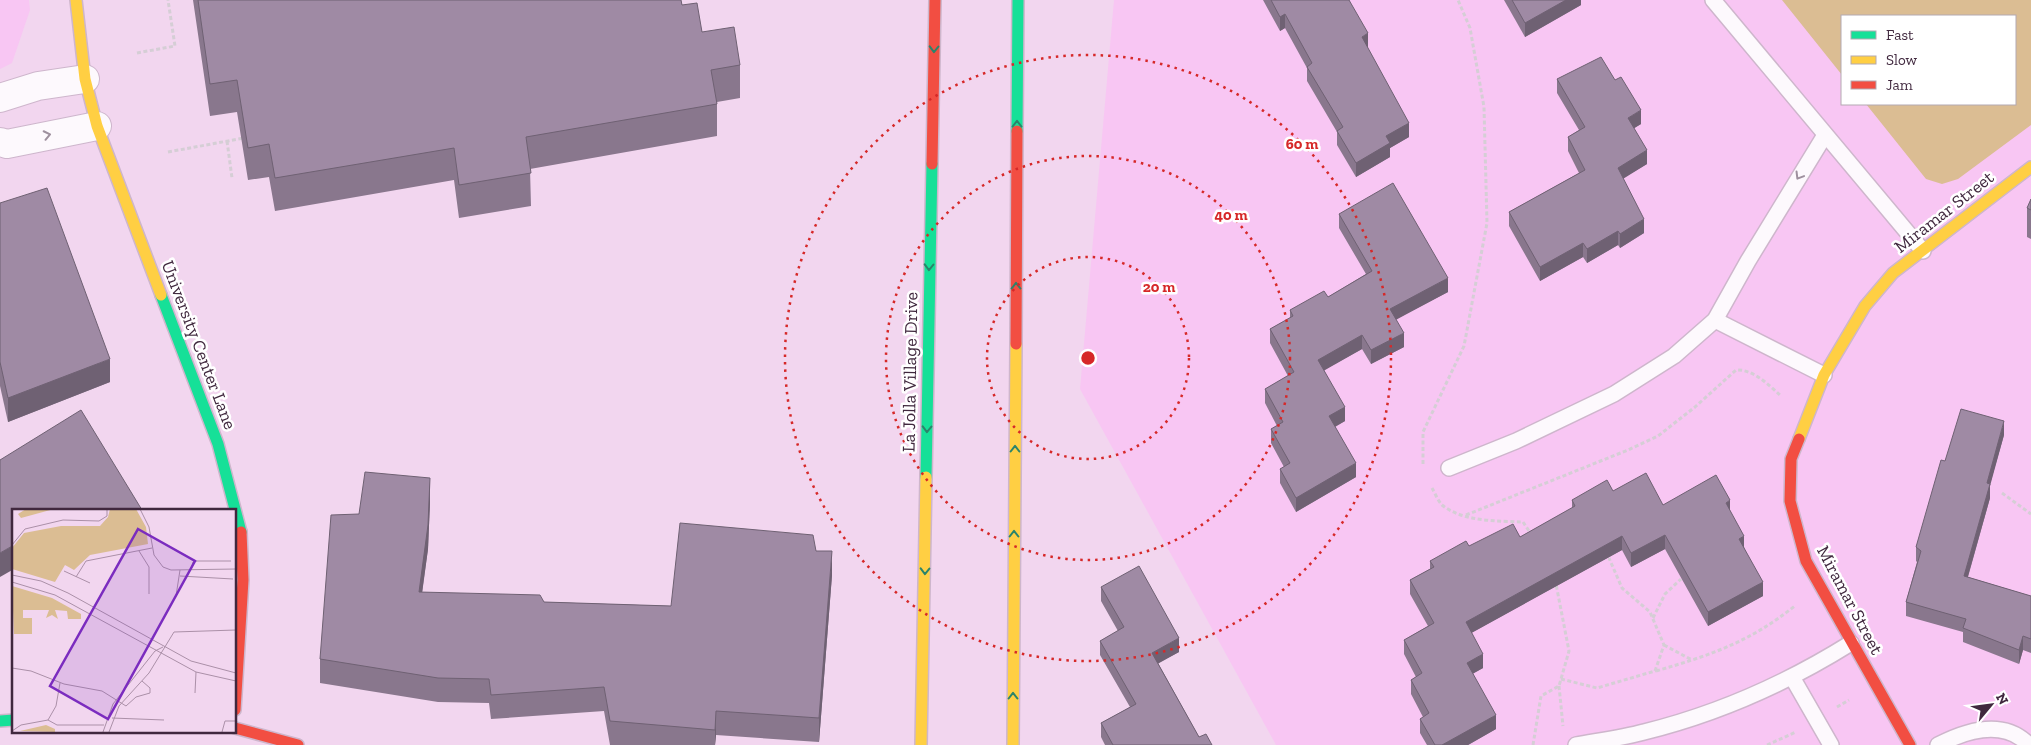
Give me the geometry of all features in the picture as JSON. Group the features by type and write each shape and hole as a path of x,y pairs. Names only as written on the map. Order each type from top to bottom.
{"street":[{"name":"University Center Lane","path":"76,0 85,79 97,126 218,444 235,509"},
{"name":"La Jolla Village Drive","path":"921,745 935,0"},
{"path":"1013,745 1018,0"},
{"path":"0,98 38,86 85,79"},
{"path":"0,142 7,144 97,126"},
{"name":"Miramar Street","path":"1910,745 1806,561 1790,501 1790,458 1824,375 1865,306 1893,274 2031,167"},
{"name":"University Center Lane","path":"236,513 242,536 242,589 236,693"},
{"path":"233,733 298,745"}],"lane":[{"path":"1713,0 1923,251"},
{"path":"1449,468 1533,433 1614,394 1674,356 1715,320 1825,135"},
{"path":"1715,320 1824,375"},
{"path":"1570,740 1643,732 1720,709 1792,677 1851,642"},
{"path":"1792,677 1831,745"},
{"path":"1938,745 1952,738 1976,731 2002,729 2022,738 2029,745"}],"path":[{"path":"137,53 175,46 168,0"},
{"path":"1422,473 1423,432 1464,346 1487,223 1484,107 1470,28 1458,0"},
{"path":"168,152 246,138"},
{"path":"227,141 232,178"},
{"path":"1465,515 1628,450 1658,436 1695,407 1736,370 1743,370 1764,380 1788,402"},
{"path":"1427,481 1442,504 1476,520 1523,522 1533,536"},
{"path":"2002,492 2031,514"},
{"path":"1609,558 1622,588 1650,612 1664,645 1692,660"},
{"path":"1554,574 1569,651 1559,686 1570,740"},
{"path":"1653,618 1665,594 1681,579"},
{"path":"1561,679 1597,688 1692,660 1737,644 1774,622 1800,602"},
{"path":"1655,671 1664,645"},
{"path":"1533,745 1541,696 1559,686"}],"shaded area":[{"path":"0,0 29,0 30,10 12,63 0,69"},
{"path":"1114,0 2031,0 2031,745 1276,745 1080,389"},
{"path":"1782,0 2031,0 2031,125 1958,179 1942,184 1926,179 1867,105 2016,105 2016,15 1841,15 1841,74"}],"building":[{"path":"198,0 681,0 682,5 697,3 702,32 734,27 740,65 711,70 717,104 526,137 531,173 459,185 454,148 275,178 269,144 248,148 237,80 210,84"},
{"path":"1271,0 1349,0 1368,33 1362,37 1409,123 1386,136 1390,143 1356,163 1337,131 1343,127 1307,67 1312,63 1285,14 1280,17"},
{"path":"1512,0 1566,0 1525,23"},
{"path":"1601,57 1615,80 1621,77 1641,110 1628,118 1647,150 1618,168 1644,219 1620,234 1618,231 1587,249 1583,243 1540,267 1509,212 1585,170 1568,137 1585,127 1557,79"},
{"path":"1393,183 1448,278 1390,309 1404,333 1371,350 1362,335 1318,360 1345,407 1329,416 1356,463 1296,498 1280,469 1290,463 1271,429 1283,422 1265,389 1294,372 1270,329 1293,316 1290,310 1324,291 1328,297 1372,271 1339,214"},
{"path":"47,188 110,359 8,398 0,362 0,203"},
{"path":"2031,199 2031,210 2027,208"},
{"path":"1961,409 2004,421 1987,483 1990,484 1964,576 2031,596 2031,639 2023,636 2019,650 1963,628 1966,619 1906,602 1921,551 1916,547 1941,460 1945,461"},
{"path":"81,410 141,509 12,509 12,546 0,553 0,460"},
{"path":"365,472 430,478 428,525 419,592 540,595 544,602 671,606 680,523 813,535 816,551 832,551 819,718 716,711 715,730 610,721 604,687 491,695 489,679 438,678 320,659 331,515 359,514"},
{"path":"1646,473 1663,505 1716,475 1730,500 1726,503 1744,536 1739,539 1763,582 1708,612 1665,535 1631,553 1622,536 1466,622 1483,654 1467,663 1496,715 1442,745 1435,745 1420,719 1429,713 1411,680 1422,673 1404,640 1434,623 1410,580 1434,567 1430,561 1466,541 1469,546 1513,524 1520,537 1575,506 1572,500 1607,480 1613,491"},
{"path":"1139,566 1179,638 1152,653 1199,737 1206,734 1212,745 1113,745 1101,723 1136,704 1100,641 1124,627 1101,587"}],"traffic: fast":[{"path":"1017,131 1018,0"},
{"path":"926,477 932,164"},
{"path":"161,295 218,444 235,509"},
{"path":"236,513 241,532"},
{"path":"0,721 12,720"}],"traffic: slow":[{"path":"76,0 85,79 97,126 161,295"},
{"path":"1799,439 1824,375 1865,306 1893,273 2031,167"},
{"path":"1013,745 1016,344"},
{"path":"921,745 926,477"}],"traffic: jam":[{"path":"932,164 935,0"},
{"path":"1016,344 1017,131"},
{"path":"1799,439 1791,459 1790,501 1806,561 1910,745"},
{"path":"236,694 243,580 241,532"},
{"path":"236,728 298,745"}]}
